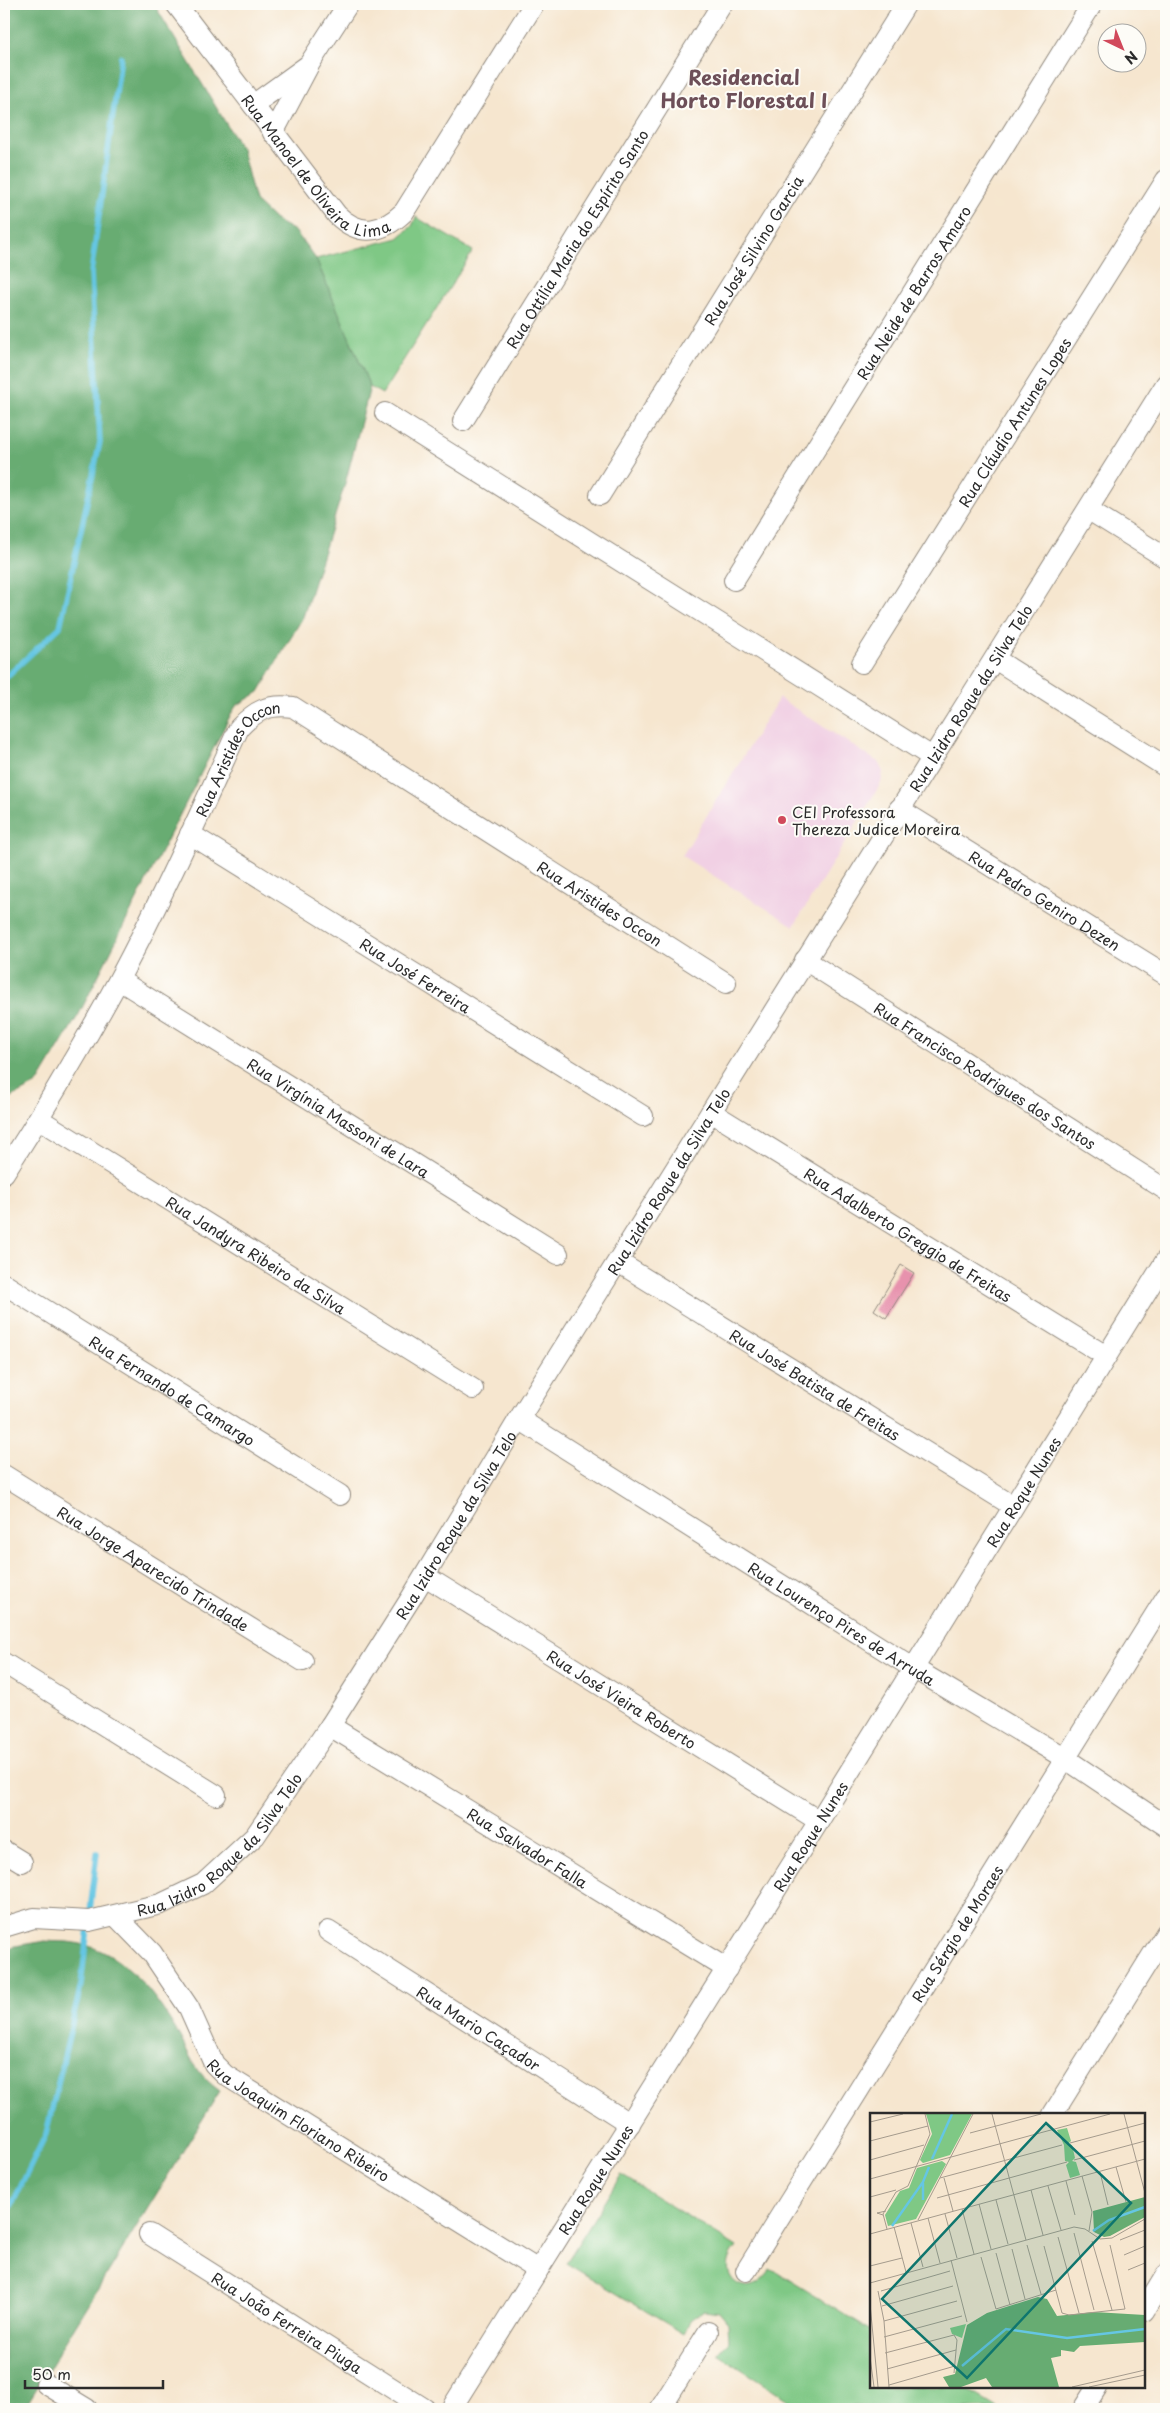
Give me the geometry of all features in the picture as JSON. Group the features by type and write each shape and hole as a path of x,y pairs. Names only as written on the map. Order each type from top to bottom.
{"street":[{"name":"Rua Manoel de Oliveira Lima","path":"176,4 337,215 347,225 364,230 378,229 393,223 404,212 534,4"},
{"path":"273,133 310,63 348,4"},
{"name":"Rua Ottília Maria do Espírito Santo","path":"463,421 722,4"},
{"name":"Rua José Silvino Garcia","path":"600,496 906,4"},
{"name":"Rua Neide de Barros Amaro","path":"734,580 1092,4"},
{"path":"253,105 310,63"},
{"name":"Rua Cláudio Antunes Lopes","path":"862,664 1166,180"},
{"name":"Rua Izidro Roque da Silva Telo","path":"4,1928 34,1918 89,1921 161,1904 203,1884 255,1836 330,1726 426,1576 519,1419 1166,384"},
{"path":"385,413 932,757"},
{"path":"1089,510 1166,558"},
{"path":"995,659 1166,767"},
{"name":"Rua Aristides Occon","path":"4,1173 39,1119 118,980 190,834 239,728 250,716 264,708 277,705 293,706 726,983"},
{"name":"Rua Pedro Geniro Dezen","path":"899,809 1166,975"},
{"name":"Rua José Ferreira","path":"190,834 643,1116"},
{"name":"Rua Francisco Rodrigues dos Santos","path":"805,960 1166,1190"},
{"name":"Rua Virgínia Massoni de Lara","path":"118,980 558,1254"},
{"name":"Rua Adalberto Greggio de Freitas","path":"711,1112 1106,1356"},
{"name":"Rua Jandyra Ribeiro da Silva","path":"39,1119 473,1389"},
{"name":"Rua Roque Nunes","path":"451,2409 820,1821 1166,1260"},
{"name":"Rua José Batista de Freitas","path":"618,1262 1013,1506"},
{"name":"Rua Fernando de Camargo","path":"4,1284 340,1495"},
{"name":"Rua Lourenço Pires de Arruda","path":"519,1419 913,1668 1066,1759 1166,1826"},
{"name":"Rua Jorge Aparecido Trindade","path":"4,1475 303,1661"},
{"name":"Rua José Vieira Roberto","path":"426,1576 820,1821"},
{"name":"Rua Sérgio de Moraes","path":"746,2271 1166,1597"},
{"path":"4,1663 216,1795"},
{"name":"Rua Salvador Falla","path":"330,1726 727,1969"},
{"path":"4,1851 22,1862"},
{"name":"Rua Joaquim Floriano Ribeiro","path":"116,1916 152,1953 189,2008 214,2064 225,2075 538,2270"},
{"name":"Rua Mario Caçador","path":"328,1931 630,2124"},
{"path":"1054,2113 1166,1932"},
{"name":"Rua João Ferreira Piuga","path":"149,2234 425,2409"},
{"path":"1145,2309 1166,2275"},
{"path":"660,2409 708,2332"},
{"path":"46,2384 87,2409"},
{"path":"1082,2409 1095,2388"}],"shaded area":[{"name":"CEI Professora Thereza Judice Moreira","path":"779,698 878,762 883,772 881,783 794,926 682,856"}],"green space":[{"path":"4,4 154,4 242,150 255,201 275,220 295,231 316,259 370,387 345,484 303,617 259,692 236,706 230,716 79,1014 37,1084 4,1101"},
{"path":"416,217 473,251 382,394 370,387 316,259 398,238 412,226"},
{"path":"45,1941 72,1942 94,1948 110,1955 138,1978 171,2022 196,2067 220,2091 24,2409 4,2409 4,1950 15,1946"},
{"path":"621,2175 737,2247 730,2258 728,2269 731,2277 737,2283 745,2286 754,2285 763,2279 770,2268 870,2329 870,2388 964,2388 999,2409 871,2409 856,2406 846,2409 803,2409 718,2354 729,2341 728,2323 719,2312 704,2310 690,2320 684,2334 566,2263"}],"building":[{"path":"901,1265 914,1273 886,1318 874,1310"}],"waterway":[{"path":"4,679 60,627 100,442 91,273 121,57"},
{"path":"4,2221 46,2134 81,1985 97,1853"}],"place":[{"name":"CEI Professora Thereza Judice Moreira","path":"782,820"}],"district":[{"name":"Residencial Horto Florestal I","path":"744,88"}]}
